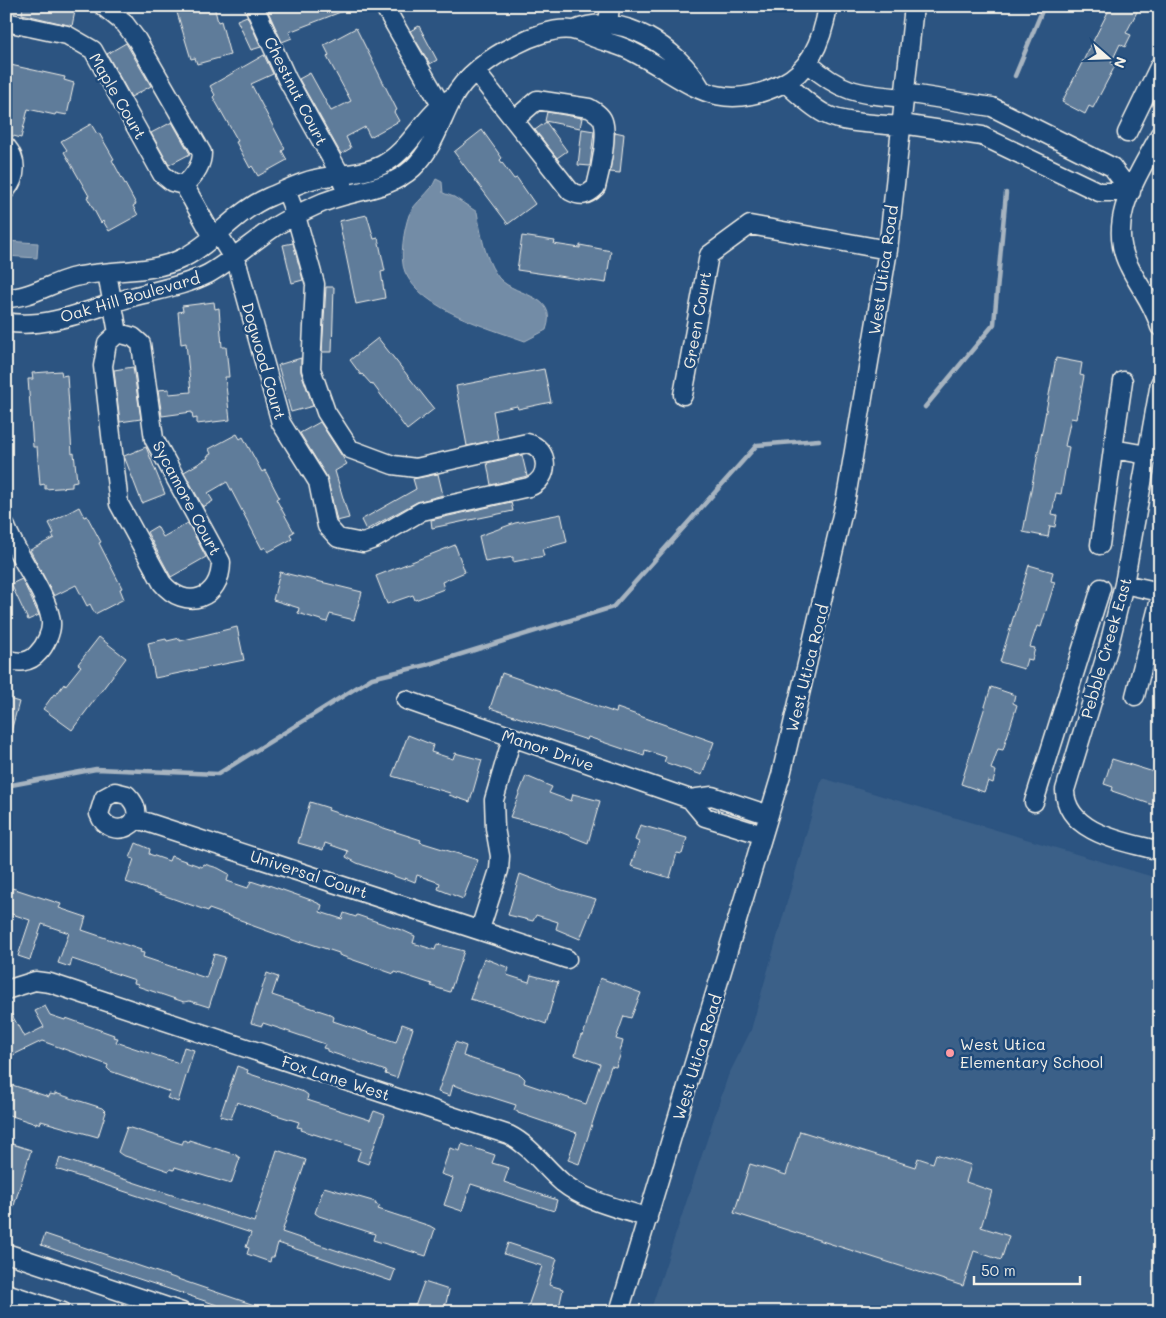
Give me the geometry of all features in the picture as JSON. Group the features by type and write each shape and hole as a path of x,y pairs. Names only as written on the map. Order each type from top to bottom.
{"street":[{"path":"103,6 125,24 137,40 202,153 200,164 195,173 184,185 215,234 234,257"},
{"name":"Chestnut Court","path":"254,6 287,79 340,174 346,194"},
{"path":"384,6 447,101"},
{"path":"608,25 610,6"},
{"path":"828,6 818,44 808,63 827,80 844,88 992,107 1112,167 1131,192"},
{"name":"West Utica Road","path":"619,1312 769,815 814,643 846,498 888,250 914,6"},
{"name":"Maple Court","path":"6,22 67,35 93,50 162,174 172,182 184,185"},
{"name":"Oak Hill Boulevard","path":"575,30 587,24 608,25 627,29 667,50 680,61 700,88"},
{"name":"Oak Hill Boulevard","path":"6,298 36,291 73,277 166,264 198,249 254,204 313,179 370,170 395,156 476,72 500,53 516,44 564,29 575,30 631,50 668,74 712,95 736,98 758,95 786,83 799,74 808,63"},
{"path":"1127,132 1160,65"},
{"path":"476,72 570,191 583,196 590,193 596,187 604,129 602,119 596,113 589,108 537,100 514,120"},
{"path":"786,83 812,106 826,115 840,119 982,136 1099,192 1131,192"},
{"name":"Oak Hill Boulevard","path":"6,322 16,324 47,322 194,280 234,257 275,226 346,194 389,184 412,170 430,148 447,101"},
{"path":"1160,134 1131,192 1120,223 1119,237 1126,262 1153,307 1160,328"},
{"path":"6,146 14,159 15,169 13,180 6,190"},
{"path":"286,190 296,216"},
{"name":"Dogwood Court","path":"234,257 281,423 318,482 328,526 338,538 343,541 362,543 374,539 422,511 529,487 540,481 545,468 544,455 539,449 527,443 416,468 393,465 350,449 326,412 311,368 315,284 296,216"},
{"name":"Green Court","path":"683,395 709,255 750,225 888,250"},
{"path":"107,273 118,333"},
{"name":"Sycamore Court","path":"118,333 133,337 141,344 154,439 221,562 218,584 202,597 183,598 169,592 162,583 119,504 103,366 107,343 118,333"},
{"path":"1100,545 1123,380"},
{"name":"Pebble Creek East","path":"1160,383 1152,451 1124,584 1108,649 1066,782 1065,795 1068,809 1077,820 1088,827 1160,851"},
{"path":"1113,449 1152,451"},
{"path":"6,527 47,608 51,626 47,640 35,657 21,662 6,659"},
{"path":"1124,584 1160,592"},
{"path":"1034,802 1100,588"},
{"path":"1135,696 1160,599"},
{"path":"1067,698 1090,705"},
{"name":"Manor Drive","path":"406,700 690,799 712,796 769,815"},
{"path":"480,929 499,870 500,856 495,828 494,800 512,738"},
{"name":"Manor Drive","path":"690,799 705,817 763,835"},
{"name":"Universal Court","path":"137,818 567,959"},
{"name":"Fox Lane West","path":"6,990 35,981 50,983 509,1135 524,1144 555,1176 579,1193 648,1218"},
{"path":"6,1253 182,1312"},
{"path":"6,1293 63,1312"}],"shaded area":[{"path":"436,179 442,182 443,193 454,197 477,212 484,244 496,274 503,282 540,301 546,308 548,317 546,330 525,341 458,316 426,297 414,285 403,266 402,252 405,228 412,210"},
{"path":"6,241 38,243 37,258 6,256"},
{"name":"West Utica Elementary School","path":"822,778 1160,879 1160,1312 650,1312 728,1076 751,1030"}],"building":[{"path":"23,6 76,6 72,26 22,14"},
{"path":"175,6 214,6 218,22 221,21 230,55 197,64 195,58 191,59"},
{"path":"356,6 289,32 292,38 282,42 266,7"},
{"path":"1111,6 1140,6 1126,33 1131,35 1125,47 1120,44 1111,63 1115,66 1093,108 1089,106 1085,114 1062,102"},
{"path":"247,16 261,47 251,50 237,20"},
{"path":"419,26 437,60 430,64 410,31"},
{"path":"356,28 397,110 394,112 399,121 370,137 365,127 346,137 351,148 341,154 299,79 310,73 331,111 351,101 327,57 329,55 324,45"},
{"path":"126,43 151,86 131,97 107,54"},
{"path":"264,55 273,74 251,84 285,149 282,151 287,160 258,176 252,166 250,168 236,142 238,141 213,97 215,95 210,86"},
{"path":"6,64 65,77 64,80 74,83 67,115 56,113 55,115 28,109 21,138 6,134"},
{"path":"547,112 582,118 580,128 545,121"},
{"path":"172,122 190,154 169,165 151,133"},
{"path":"546,122 567,151 557,158 535,130"},
{"path":"91,124 97,134 99,133 114,159 112,160 136,204 133,206 138,215 109,231 103,221 101,223 87,197 89,196 64,152 67,150 61,141"},
{"path":"582,129 594,131 590,166 578,165"},
{"path":"482,130 502,158 500,160 514,179 517,178 535,204 508,224 454,152"},
{"path":"615,132 624,134 620,173 610,172"},
{"path":"367,215 374,239 378,238 385,271 381,272 385,298 356,304 339,221"},
{"path":"522,236 555,241 554,244 580,248 580,245 611,251 606,283 517,270"},
{"path":"293,243 303,280 292,283 283,245"},
{"path":"326,287 334,287 332,352 322,352"},
{"path":"214,302 215,309 219,308 222,347 226,347 229,377 225,377 230,420 197,424 197,418 193,419 192,412 162,416 158,390 169,389 169,394 191,392 186,343 181,344 178,312 183,311 182,306"},
{"path":"378,338 434,409 407,430 372,383 361,375 350,360"},
{"path":"301,358 301,372 313,406 291,412 278,365"},
{"path":"1056,358 1082,363 1080,375 1084,376 1076,419 1071,418 1065,446 1069,447 1061,494 1056,493 1052,514 1057,515 1055,527 1050,526 1048,537 1023,532"},
{"path":"133,367 141,419 120,422 114,370"},
{"path":"544,369 551,402 518,409 517,406 493,411 498,439 467,446 456,386"},
{"path":"61,371 62,376 67,375 72,454 74,453 77,481 72,482 72,487 45,489 45,484 40,485 37,447 33,447 28,379 33,379 32,373"},
{"path":"320,422 347,464 335,471 349,518 337,521 327,477 300,433"},
{"path":"237,434 240,439 243,437 262,472 265,470 279,497 276,499 294,532 290,534 292,539 268,552 265,547 262,549 227,482 208,493 213,501 203,507 184,472 208,458 207,456 211,454 209,449"},
{"path":"146,447 165,494 142,503 124,456"},
{"path":"522,455 527,476 491,485 487,463"},
{"path":"438,474 443,495 417,502 366,530 361,520 416,489 413,479"},
{"path":"511,502 513,511 432,528 431,520"},
{"path":"79,507 84,517 87,516 101,542 99,543 122,588 120,589 124,599 95,614 90,604 87,606 76,585 54,596 30,550 54,538 52,534 54,533 49,523"},
{"path":"561,514 567,542 542,549 544,556 513,562 513,557 485,562 479,536 515,523"},
{"path":"188,523 206,557 171,577 147,532 157,526 163,537"},
{"path":"455,545 465,572 442,582 444,589 415,600 413,595 387,604 376,576"},
{"path":"1029,565 1053,572 1051,581 1055,582 1041,627 1037,626 1030,647 1035,648 1032,660 1027,659 1024,669 1000,662"},
{"path":"280,572 362,592 354,620 330,614 327,622 298,613 299,608 273,600"},
{"path":"22,579 39,615 28,620 11,584"},
{"path":"237,627 244,660 155,678 148,643 180,638 180,641"},
{"path":"99,637 126,658 72,730 43,709 54,694 56,695 64,684 65,686 81,666 78,664"},
{"path":"502,673 616,713 617,708 714,742 702,775 664,762 666,757 645,750 644,756 588,737 587,740 490,708"},
{"path":"991,687 1015,695 1013,703 1017,705 1003,750 998,749 991,769 996,771 993,783 988,781 984,792 961,784"},
{"path":"6,698 19,702 10,735 6,735"},
{"path":"408,735 433,745 431,752 453,759 455,753 482,760 470,802 449,795 450,793 392,776"},
{"path":"1112,759 1160,774 1160,801 1158,801 1156,806 1112,791 1113,787 1104,784"},
{"path":"526,776 552,787 549,793 571,801 573,794 600,801 588,843 545,826 510,817"},
{"path":"310,802 329,808 328,810 421,840 420,842 478,860 463,899 438,889 440,883 417,875 415,882 405,878 405,880 357,863 346,857 348,851 325,843 323,850 298,843"},
{"path":"640,825 687,838 682,854 677,853 670,878 631,866 639,842 635,840"},
{"path":"136,843 150,849 149,854 169,861 171,856 202,867 204,864 218,868 229,874 227,881 248,888 251,881 263,885 263,883 311,900 322,905 320,912 342,919 344,913 356,917 357,915 404,931 415,936 413,943 435,950 437,944 464,951 450,992 431,986 432,984 395,972 394,974 302,941 301,943 209,909 208,911 126,882 134,859 130,858"},
{"path":"520,874 562,890 596,899 580,939 556,929 558,922 536,915 533,921 508,915"},
{"path":"12,888 61,904 59,908 86,917 82,930 141,950 140,952 144,953 143,957 206,978 214,954 225,957 209,1007 190,1001 184,1002 137,986 138,984 134,983 135,980 72,959 70,967 58,963 69,933 42,924 30,960 18,956 30,920 6,912"},
{"path":"484,958 509,968 507,975 529,982 531,975 558,982 546,1024 503,1008 470,999"},
{"path":"267,973 278,977 272,995 330,1014 334,1017 333,1021 396,1042 402,1024 413,1028 397,1078 385,1074 386,1071 327,1051 327,1049 323,1048 325,1044 263,1023 262,1026 251,1023"},
{"path":"600,978 641,993 631,1018 624,1016 616,1039 623,1041 621,1053 616,1067 611,1066 579,1164 568,1160 577,1133 518,1113 514,1110 516,1105 453,1085 450,1096 438,1092 455,1042 466,1046 463,1056 521,1075 525,1079 524,1083 586,1104 600,1064 575,1055 581,1035 583,1036"},
{"path":"6,1004 24,1037 44,1027 35,1011 45,1006 50,1015 65,1020 66,1018 114,1035 113,1037 118,1038 116,1042 179,1063 184,1047 194,1050 178,1102 167,1098 170,1092 110,1071 107,1068 108,1065 42,1041 11,1056 6,1047"},
{"path":"237,1066 248,1070 247,1073 304,1092 308,1095 307,1100 370,1120 374,1111 385,1115 368,1164 357,1160 361,1149 301,1130 302,1128 297,1127 299,1122 237,1102 231,1119 220,1116"},
{"path":"6,1083 49,1097 50,1094 55,1095 55,1093 102,1108 106,1112 98,1137 41,1121 40,1124 36,1122 36,1124 6,1114"},
{"path":"127,1127 182,1144 184,1140 188,1142 189,1140 236,1155 240,1158 231,1184 175,1167 174,1170 170,1169 169,1171 122,1155 118,1152"},
{"path":"800,1131 915,1167 918,1158 933,1163 936,1154 971,1165 966,1182 992,1191 981,1227 1009,1236 1001,1260 974,1251 963,1286 734,1213 750,1164 786,1175"},
{"path":"6,1142 31,1150 9,1222 6,1221"},
{"path":"462,1144 495,1155 492,1163 509,1168 504,1182 557,1200 554,1211 471,1184 462,1211 444,1205 453,1178 441,1174 450,1148 460,1151"},
{"path":"277,1150 306,1160 282,1232 395,1270 391,1281 278,1243 274,1257 271,1257 270,1262 247,1254 249,1248 246,1247 251,1233 56,1169 60,1158 254,1222"},
{"path":"324,1187 376,1202 375,1204 380,1206 378,1209 435,1229 426,1256 373,1240 375,1234 319,1216 315,1213"},
{"path":"45,1234 269,1310 268,1312 238,1312 115,1271 41,1245"},
{"path":"508,1243 557,1259 549,1285 563,1289 558,1312 526,1312 542,1266 504,1254"},
{"path":"424,1282 449,1290 444,1312 413,1312"}],"waterway":[{"path":"1015,76 1044,6"},
{"path":"925,407 994,324 1006,193"},
{"path":"6,786 96,769 218,774 372,678 426,665 613,607 757,445 819,440"}],"place":[{"name":"West Utica Elementary School","path":"950,1053"}]}
